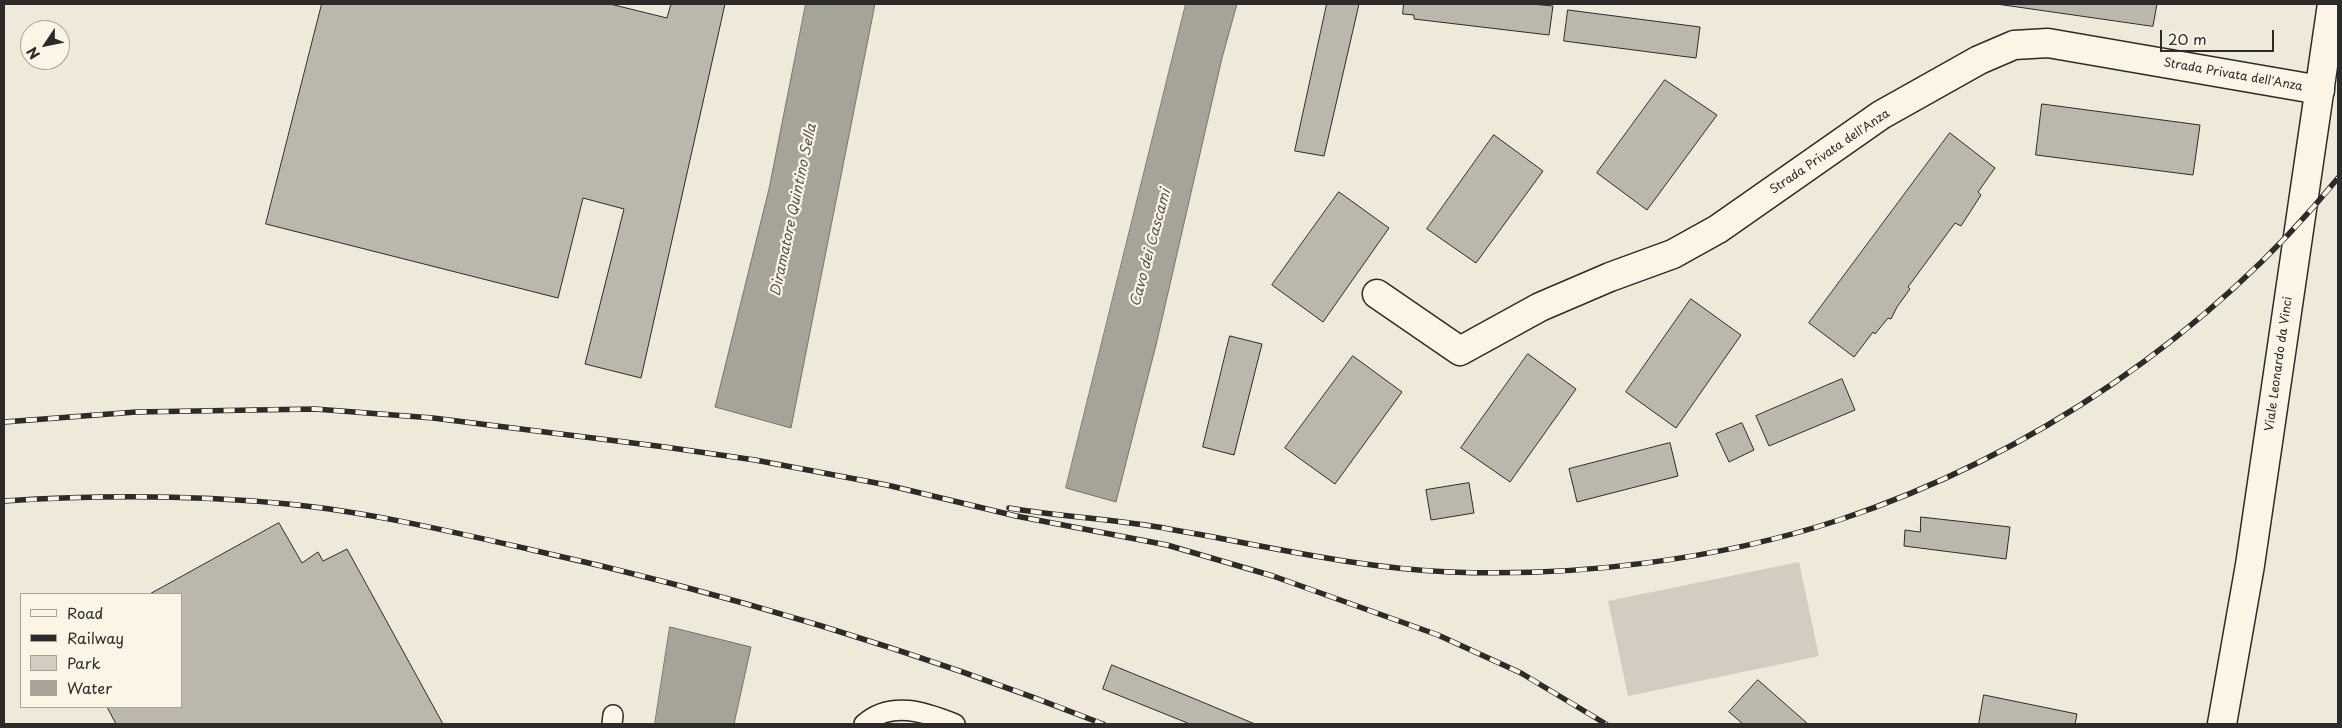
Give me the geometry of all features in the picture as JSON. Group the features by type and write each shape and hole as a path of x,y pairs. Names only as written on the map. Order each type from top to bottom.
{"street":[{"name":"Viale Leonardo da Vinci","path":"2222,724 2252,556 2332,4"},
{"name":"Strada Privata dell'Anza","path":"1377,294 1460,351 1540,307 1610,277 1673,254 1718,229 1881,115 1979,60 2014,45 2048,43 2320,90"}],"lane":[{"path":"864,724 873,716 894,709 925,712 955,724"}],"green space":[{"path":"1799,562 1819,656 1628,696 1608,601"}],"water":[{"name":"Diramatore Quintino Sella","path":"806,4 875,4 791,428 715,407 769,189"},
{"name":"Cavo dei Cascami","path":"1186,4 1237,4 1222,58 1156,345 1116,502 1066,488"},
{"path":"670,627 751,647 734,724 655,724"}],"building":[{"path":"322,4 610,4 667,18 671,4 725,4 641,378 585,364 624,209 583,198 558,298 266,224"},
{"path":"1327,4 1359,4 1324,156 1295,151"},
{"path":"1404,4 1532,4 1553,6 1549,35 1414,19 1414,15 1403,14"},
{"path":"1997,4 2157,4 2153,26"},
{"path":"1568,10 1700,27 1696,58 1564,41"},
{"path":"1665,80 1717,115 1647,210 1597,173"},
{"path":"2042,104 2200,125 2193,175 2036,155"},
{"path":"1950,133 1995,168 1978,192 1981,195 1961,226 1955,223 1908,287 1910,289 1891,319 1888,318 1875,334 1873,332 1854,357 1809,323"},
{"path":"1494,135 1543,171 1476,263 1427,229"},
{"path":"1339,192 1389,228 1323,322 1272,285"},
{"path":"1691,299 1741,335 1676,428 1626,392"},
{"path":"1230,336 1262,344 1234,455 1203,447"},
{"path":"1528,354 1576,389 1510,482 1461,448"},
{"path":"1353,356 1402,392 1335,484 1285,448"},
{"path":"1842,379 1855,410 1769,446 1756,416"},
{"path":"1742,423 1754,450 1729,462 1716,434"},
{"path":"1670,443 1678,476 1577,502 1569,469"},
{"path":"1469,483 1474,513 1431,520 1426,490"},
{"path":"1921,517 2010,527 2006,559 1904,546 1905,530 1920,532"},
{"path":"279,523 302,563 318,552 323,561 347,549 443,724 116,724 108,708 182,708 182,593 152,593"},
{"path":"1112,665 1255,724 1190,724 1103,689"},
{"path":"1758,680 1808,724 1743,724 1729,712"},
{"path":"1984,695 2077,714 2075,724 1979,724"}],"railway":[{"path":"1009,508 1149,526 1344,561 1414,570 1450,572 1548,572 1597,568 1647,563 1745,546 1839,520 1910,493 1980,462 2048,425 2112,384 2174,338 2233,289 2288,235 2338,178"},
{"path":"4,422 136,412 315,409 433,418 755,460 887,485 1016,516 1167,545 1273,576 1438,635 1521,673 1606,724"},
{"path":"4,501 110,497 217,499 318,507 408,523 601,566 747,604 891,648 1033,697 1103,724"}]}
